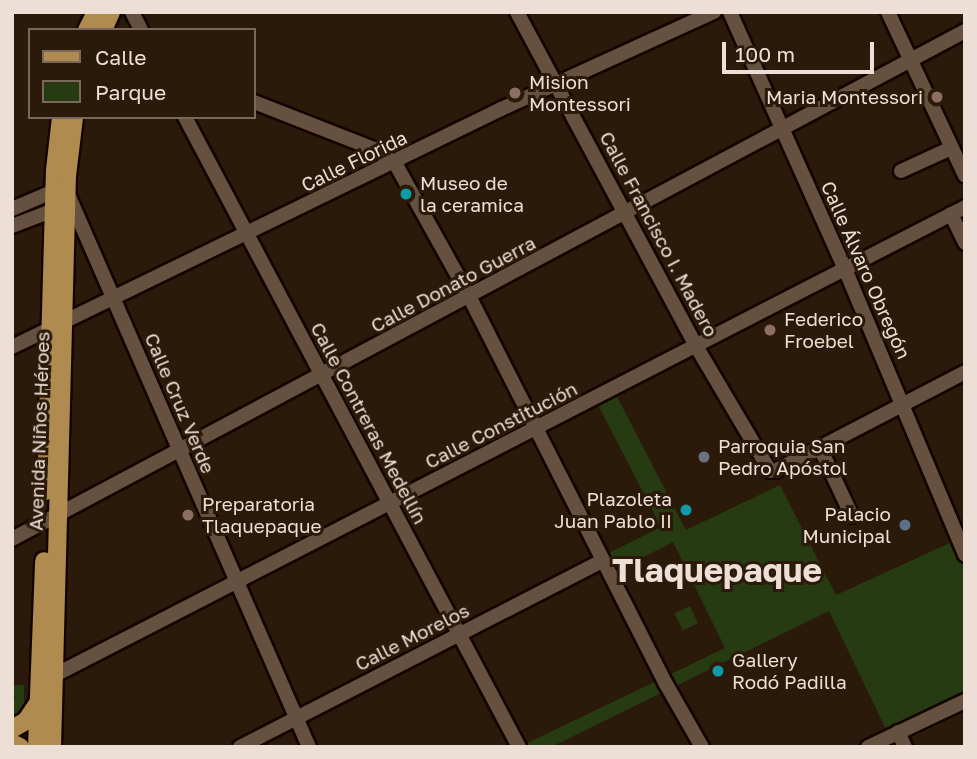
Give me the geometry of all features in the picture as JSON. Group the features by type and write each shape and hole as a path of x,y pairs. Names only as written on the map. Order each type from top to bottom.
{"main road":[{"path":"88,28 96,12"},
{"path":"104,28 111,12"},
{"name":"Avenida Niños Héroes","path":"37,747 51,519 61,191 56,141 61,119"},
{"name":"Avenida Niños Héroes","path":"57,326 54,210 61,191 74,119"},
{"name":"Avenida Niños Héroes","path":"51,519 52,738"},
{"path":"12,729 31,717 39,699"},
{"path":"52,738 63,747"},
{"path":"12,743 20,747"}],"street":[{"path":"132,12 140,28"},
{"name":"Calle Francisco I. Madero","path":"517,12 696,346 771,472 820,448"},
{"name":"Calle Florida","path":"12,347 557,84 714,12"},
{"name":"Calle Álvaro Obregón","path":"730,12 904,405 963,550"},
{"path":"888,12 965,176"},
{"name":"Calle Donato Guerra","path":"12,539 470,298 965,31"},
{"path":"256,103 374,149 395,163 470,298 602,561 702,747"},
{"name":"Calle Contreras Medellín","path":"186,119 519,747"},
{"path":"901,171 951,148"},
{"path":"12,209 61,191"},
{"name":"Calle Cruz Verde","path":"61,191 115,298 309,747"},
{"name":"Calle Constitución","path":"53,676 390,505 965,206"},
{"path":"12,226 54,210"},
{"path":"951,214 965,243"},
{"path":"852,516 820,448 965,372"},
{"name":"Calle Morelos","path":"240,747 602,561"},
{"path":"868,747 965,701"},
{"path":"898,732 905,747"}],"green space":[{"path":"613,389 686,530 780,485 836,595 965,536 965,712 894,746 829,611 551,747 519,747 725,648 673,542 612,573 603,556 661,527 595,399"},
{"path":"690,606 698,623 683,630 675,613"},
{"path":"12,685 24,685 24,708 12,720 12,701 15,699"}],"place":[{"name":"Mision Montessori","path":"515,93"},
{"name":"Maria Montessori","path":"937,97"},
{"name":"Museo de la ceramica","path":"406,194"},
{"name":"Federico Froebel","path":"770,330"},
{"name":"Parroquia San Pedro Apóstol","path":"704,457"},
{"name":"Plazoleta Juan Pablo II","path":"686,510"},
{"name":"Preparatoria Tlaquepaque","path":"188,515"},
{"name":"Palacio Municipal","path":"905,525"},
{"name":"Gallery Rodó Padilla","path":"718,671"}],"district":[{"name":"Tlaquepaque","path":"717,570"}]}
